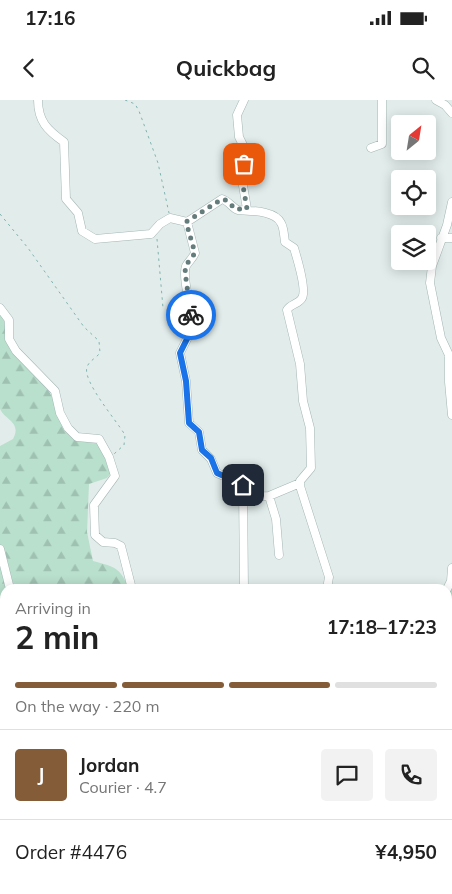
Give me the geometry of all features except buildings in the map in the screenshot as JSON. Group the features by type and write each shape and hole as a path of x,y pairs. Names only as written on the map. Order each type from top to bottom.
{"street":[{"path":"38,100 40,119 47,129 64,142 66,199 78,213 82,231 95,239 151,234 170,218 186,222 222,199 228,201 235,209 247,209 277,218 281,222 285,242 294,248 301,272 304,296 300,301 289,306 287,310 300,364 303,401 310,428 311,468 300,483 269,496 242,497"},
{"path":"244,100 237,114 239,137 245,155 241,174 247,209"},
{"path":"370,148 382,144 382,100"},
{"path":"436,100 445,105 452,113"},
{"path":"452,202 447,225 432,266 430,283 448,344 452,415"},
{"path":"186,222 195,253 186,265 185,272 189,310 195,323 180,353 186,381 189,423 199,432 202,450 211,458 217,473 224,476 237,472 241,476 244,584"},
{"path":"441,238 452,238"},
{"path":"0,308 9,320 9,339 16,351 55,391 60,414 68,428 77,437 99,439 109,457 115,476 94,505 95,535 103,542 115,543 123,549 131,584"},
{"path":"300,483 311,526 329,577 328,584"},
{"path":"269,496 276,519 279,555"},
{"path":"0,549 9,584"},
{"path":"450,584 452,568"}],"path":[{"path":"126,100 135,104 139,111 158,163 170,218"},
{"path":"0,214 28,248 84,326 99,341 100,353 86,368 87,378 125,435 124,445 109,457"},
{"path":"152,232 159,248 163,308"}],"green space":[{"path":"0,311 3,314 7,342 32,369 50,393 70,436 82,442 95,441 105,452 112,472 107,478 89,484 87,532 93,561 116,569 123,576 127,584 0,584 0,446 13,439 15,429 12,422 0,409"},
{"path":"452,560 452,584 445,584 451,575"}],"way so far":[{"path":"191,315 185,272 186,265 194,257 195,253 186,222 222,199 228,201 235,209 247,209 244,204 241,174 244,164"}],"route":[{"path":"191,315 195,323 193,331 180,353 186,381 189,423 199,432 202,439 202,450 211,458 217,473 224,476 237,472 241,476 243,485"}]}
